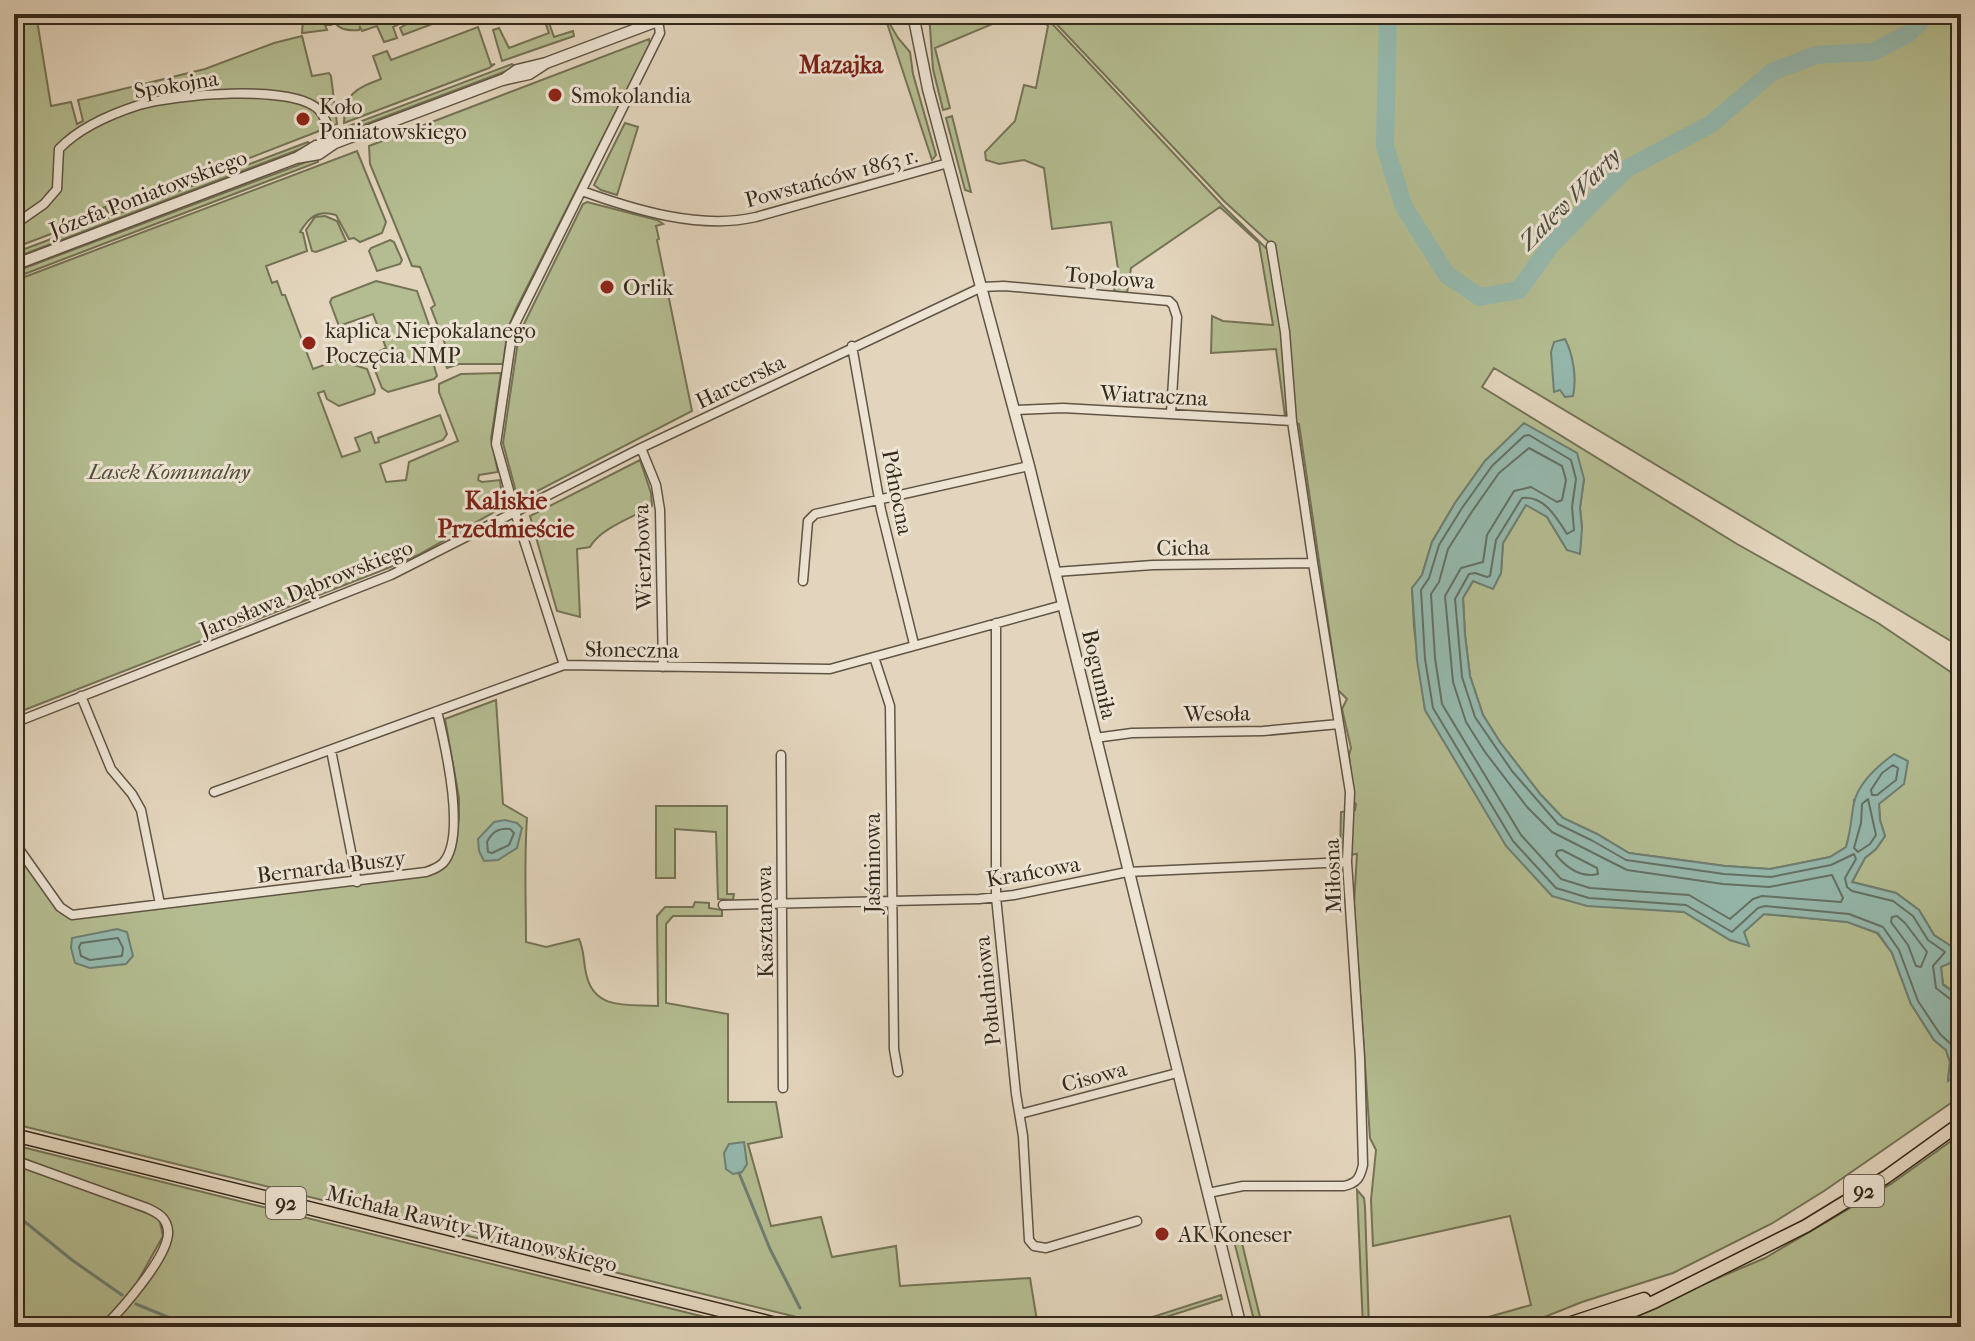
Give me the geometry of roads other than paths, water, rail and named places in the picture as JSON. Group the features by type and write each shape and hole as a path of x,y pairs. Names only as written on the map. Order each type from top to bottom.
{"main road":[{"name":"92","path":"1594,1327 1639,1309 1817,1220 1886,1177 1961,1123"},
{"name":"Michała Rawity-Witanowskiego","path":"14,1135 783,1326 804,1327"},
{"name":"92","path":"1559,1327 1670,1292"}],"street":[{"name":"Józefa Poniatowskiego","path":"14,265 296,158 323,152 335,143 502,80 522,68 546,63 655,17 676,14"},
{"name":"Bogumiła","path":"915,14 922,66 1029,466 1241,1327"},
{"path":"564,665 496,444 511,337 526,299 660,33 655,17"},
{"name":"Spokojna","path":"14,225 44,204 57,189 59,149 72,136 142,104 233,93 302,101 318,110 335,143"},
{"name":"Powstańców 1863 r.","path":"582,191 638,210 730,221 756,217 948,163"},
{"name":"Miłosna","path":"1208,1193 1243,1186 1354,1184 1360,1177 1363,1152 1347,862 1350,792 1292,421 1285,332 1271,246"},
{"name":"Topolowa","path":"982,287 1004,286 1169,301 1177,317 1171,413"},
{"name":"Harcerska","path":"515,512 852,346 982,287"},
{"name":"Północna","path":"852,346 880,499 914,644"},
{"name":"Wiatraczna","path":"1014,410 1063,408 1292,421"},
{"name":"Wierzbowa","path":"641,448 656,485 660,510 663,667"},
{"path":"803,581 810,517 1029,466"},
{"name":"Jarosława Dąbrowskiego","path":"14,723 391,575 515,512"},
{"name":"Cicha","path":"1055,572 1153,565 1313,563"},
{"name":"Słoneczna","path":"214,792 564,665 830,669 1063,605"},
{"name":"Południowa","path":"996,623 996,897 1020,1114 1030,1243 1046,1248 1137,1221"},
{"name":"Jaśminowa","path":"874,657 890,706 890,901 894,1049 898,1072"},
{"path":"81,696 111,769 141,810 160,904"},
{"name":"Bernarda Buszy","path":"14,842 68,914 90,914 426,872 438,867 447,856 453,838 454,816 437,711"},
{"name":"Wesoła","path":"1095,738 1132,733 1263,731 1339,724"},
{"path":"331,750 357,882"},
{"name":"Kasztanowa","path":"781,755 783,1088"},
{"name":"Krańcowa","path":"723,905 996,897 1127,872 1347,862"},
{"name":"Cisowa","path":"1020,1114 1177,1073"},
{"path":"14,1160 147,1208 164,1220 168,1235 165,1245 147,1277 104,1327"}],"water":[{"path":"1565,339 1575,382 1573,396 1565,397 1560,390 1554,392 1551,352 1554,342"},
{"path":"1524,423 1577,453 1584,479 1580,508 1582,528 1580,554 1567,550 1547,517 1526,505 1503,543 1501,573 1493,589 1473,581 1463,598 1470,676 1483,715 1500,742 1563,818 1629,853 1770,869 1830,857 1846,847 1854,803 1864,782 1894,754 1908,761 1904,784 1879,804 1885,836 1865,858 1852,882 1896,893 1919,910 1934,935 1954,948 1955,961 1941,967 1943,985 1961,997 1961,1074 1948,1081 1950,1062 1946,1050 1934,1040 1911,1004 1892,953 1878,933 1847,922 1764,914 1744,932 1749,946 1730,940 1684,912 1587,906 1552,896 1506,846 1425,710 1417,660 1412,588 1422,575 1432,542 1455,503 1485,461"},
{"path":"505,820 522,828 517,848 498,860 484,861 478,839 494,822"},
{"path":"117,929 127,932 133,956 126,964 90,968 75,963 72,938"},
{"path":"744,1142 747,1164 742,1172 733,1174 726,1169 724,1153 729,1144"}],"waterway":[{"name":"Zalew Warty","path":"1388,14 1385,146 1404,207 1447,275 1480,297 1519,290 1551,245 1626,169 1711,124 1772,72 1816,55 1873,52 1909,33 1928,14"},
{"path":"739,1173 770,1249 800,1308"},
{"path":"14,1213 122,1295"},
{"path":"136,1304 192,1327"}],"place":[{"name":"Smokolandia","path":"555,95"},
{"name":"Koło Poniatowskiego","path":"303,119"},
{"name":"Orlik","path":"607,287"},
{"name":"kaplica Niepokalanego Poczęcia NMP","path":"309,343"},
{"name":"AK Koneser","path":"1162,1234"}],"district":[{"name":"Mazajka","path":"841,65"},
{"name":"Kaliskie Przedmieście","path":"506,515"}],"park label":[{"name":"Lasek Komunalny","path":"169,471"}]}
